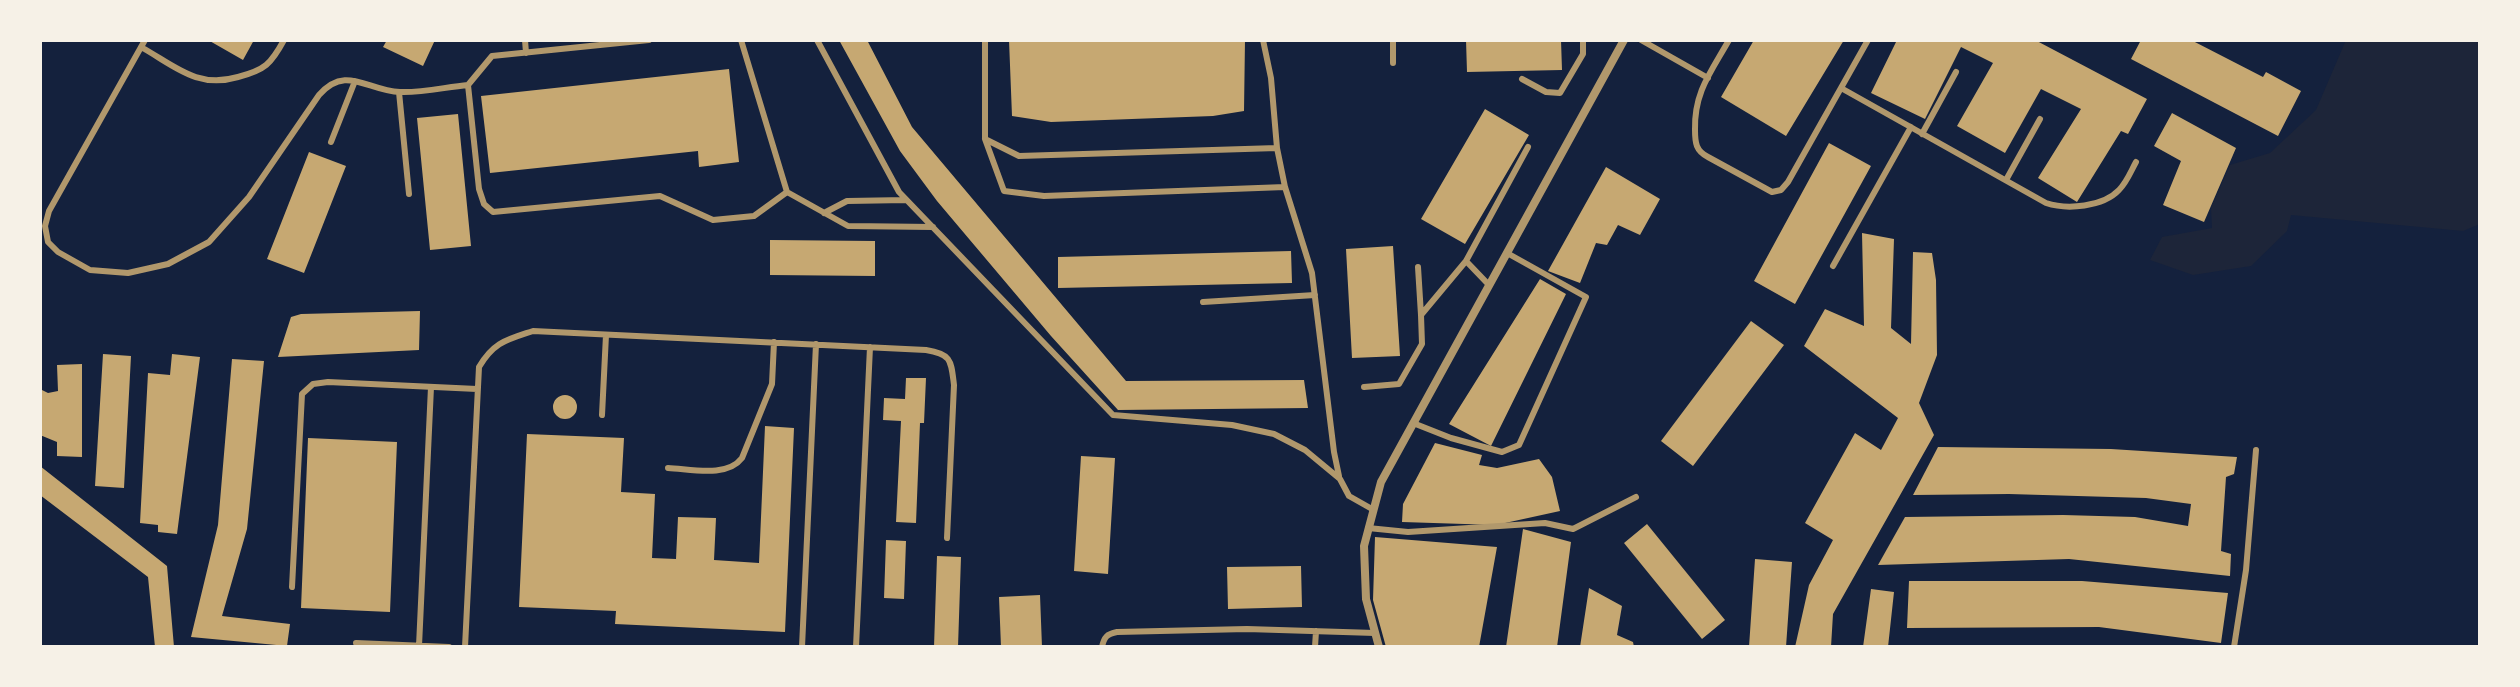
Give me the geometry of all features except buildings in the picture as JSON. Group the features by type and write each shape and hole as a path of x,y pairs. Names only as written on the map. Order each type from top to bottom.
{"street":[{"path":"1379,647 1366,599 1364,546 1381,482 1624,40"}],"lane":[{"path":"284,40 268,66 255,73 214,82 195,78 143,44 49,211 45,226 48,242 58,252 90,270 128,273 168,264 209,242 249,197 319,95 329,84 341,79 399,92 468,85 492,56 649,40"},
{"path":"525,40 526,53"},
{"path":"741,40 787,192 848,226 933,227"},
{"path":"817,40 899,192 1113,415 1263,430 1291,441 1340,479"},
{"path":"985,40 985,139 1004,191 1044,196 1285,187"},
{"path":"1263,40 1285,187 1312,273 1340,479 1349,496 1372,509"},
{"path":"1393,40 1393,63"},
{"path":"1522,79 1546,92 1560,93 1583,54 1583,40"},
{"path":"1641,40 1708,78"},
{"path":"1729,40 1696,102 1695,135 1699,152 1772,192 1781,190 1788,182 1868,40"},
{"path":"1922,134 1956,72"},
{"path":"331,142 355,81"},
{"path":"468,85 479,189 484,204 493,212 660,196 713,220 754,216 787,192"},
{"path":"1841,88 2060,208 2076,207 2117,193 2136,162"},
{"path":"399,92 409,194"},
{"path":"2006,180 2040,119"},
{"path":"1833,266 1911,127"},
{"path":"985,139 1019,156 1277,148"},
{"path":"1421,315 1466,261 1528,147"},
{"path":"824,213 847,201 906,200"},
{"path":"1413,423 1451,438 1502,452 1519,445 1586,297 1507,253"},
{"path":"1466,261 1489,285"},
{"path":"1364,387 1399,384 1422,344 1418,267"},
{"path":"1203,302 1315,295"},
{"path":"465,647 479,367 489,350 503,341 533,331 942,352 951,361 954,385 947,538"},
{"path":"602,415 606,335"},
{"path":"668,468 719,470 736,465 742,458 772,384 774,342"},
{"path":"802,647 816,344"},
{"path":"856,647 870,347"},
{"path":"292,587 302,394 313,384 328,382 477,389"},
{"path":"419,646 431,387"},
{"path":"2234,647 2246,570 2256,450"},
{"path":"1368,528 1408,532 1545,523 1573,529 1636,497"},
{"path":"1102,647 1108,634 1117,632 1247,629 1375,633"},
{"path":"1315,647 1316,631"},
{"path":"356,643 449,647"}],"shaded area":[{"path":"2346,40 2480,40 2480,224 2463,231 2291,215 2287,231 2251,266 2193,275 2150,260 2162,237 2212,228 2211,208 2230,165 2270,153 2316,110"}]}
